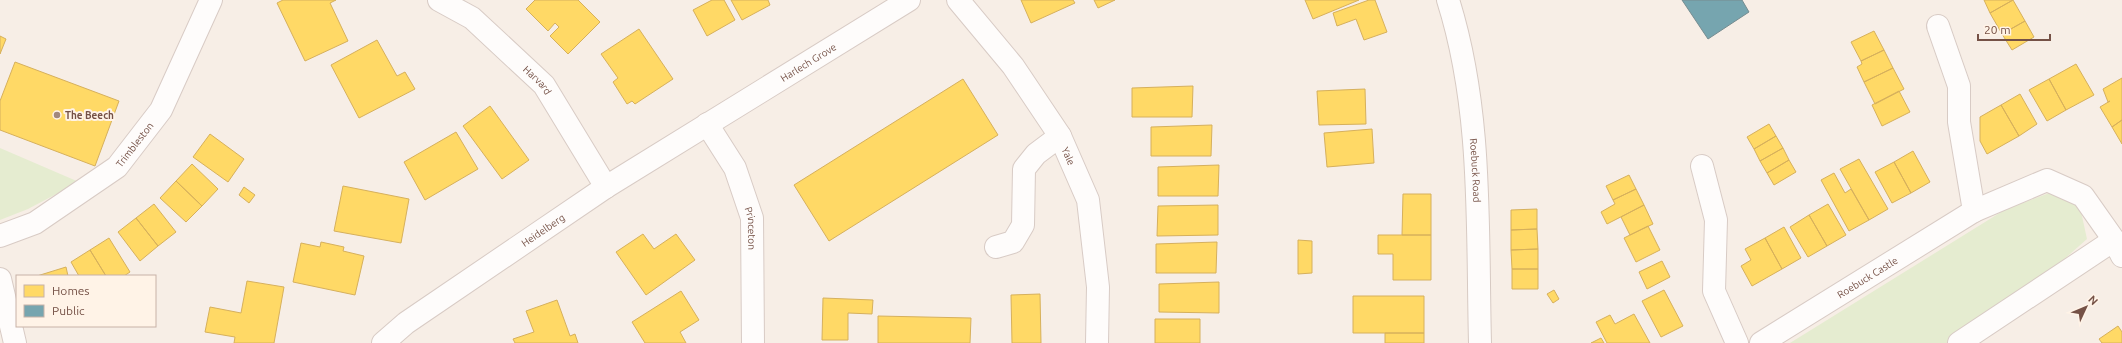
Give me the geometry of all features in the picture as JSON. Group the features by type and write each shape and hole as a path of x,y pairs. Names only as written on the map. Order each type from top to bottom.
{"street":[{"name":"Trimbleston","path":"0,236 35,223 117,167 161,110 211,0"},
{"name":"Harvard","path":"439,0 472,18 544,85 606,186"},
{"name":"Harlech Grove","path":"707,124 909,0"},
{"name":"Yale","path":"958,0 1013,66 1060,136 1088,200 1098,286 1097,343"},
{"name":"Roebuck Road","path":"1448,0 1457,31 1470,99 1476,164 1480,343"},
{"path":"1938,26 1959,86 1959,122 1974,211"},
{"name":"Heidelberg","path":"384,343 406,323 606,186 707,124"},
{"name":"Princeton","path":"707,124 735,168 752,218 753,343"},
{"path":"996,247 1013,242 1023,225 1024,169 1036,154 1060,136"},
{"path":"1702,166 1716,220 1714,291 1737,343"},
{"name":"Roebuck Castle","path":"1761,343 1974,211 2047,180 2083,196 2118,248 1959,343"},
{"path":"0,279 15,343"}],"green space":[{"path":"0,148 79,182 28,209 0,220"},
{"path":"2052,192 2080,207 2087,239 2061,262 1948,343 1790,343 2006,209"}],"building: Homes":[{"path":"283,0 336,0 330,3 348,41 305,61 277,3"},
{"path":"535,0 578,0 600,22 568,54 550,36 559,27 555,23 548,31 526,9"},
{"path":"712,0 724,0 735,20 707,36 693,10"},
{"path":"731,0 768,0 770,5 742,20"},
{"path":"1021,0 1073,0 1075,3 1031,23"},
{"path":"1094,0 1115,0 1098,8"},
{"path":"1305,0 1359,0 1313,19"},
{"path":"1369,0 1375,0 1387,32 1364,40 1356,19 1337,26 1333,13"},
{"path":"1984,0 2013,0 1990,13"},
{"path":"2013,0 2025,21 2002,34 1990,13"},
{"path":"2025,21 2034,37 2012,50 2002,34"},
{"path":"639,29 673,79 635,104 632,101 627,104 613,82 618,78 601,54"},
{"path":"1874,31 1884,50 1861,61 1851,42"},
{"path":"0,36 6,39 0,54"},
{"path":"377,40 397,76 405,72 415,89 359,118 331,65"},
{"path":"1884,50 1893,68 1864,82 1857,67 1862,64 1861,61"},
{"name":"The Beech","path":"15,62 119,101 95,166 0,130 0,101"},
{"path":"2076,64 2094,95 2066,110 2049,79"},
{"path":"1893,68 1904,89 1875,104 1864,82"},
{"path":"2122,78 2122,120 2112,127 2100,107 2110,101 2108,102 2103,89"},
{"path":"963,79 998,135 829,241 794,185"},
{"path":"2049,79 2066,110 2047,121 2029,90"},
{"path":"1193,86 1192,117 1132,117 1132,88"},
{"path":"1365,89 1366,124 1319,125 1317,91"},
{"path":"1899,91 1910,112 1882,126 1872,105"},
{"path":"2020,94 2037,124 2019,136 2001,105"},
{"path":"2001,105 2019,136 1987,154 1980,141 1980,117"},
{"path":"490,106 529,160 502,179 463,126"},
{"path":"2122,120 2122,144 2112,127"},
{"path":"1769,124 1776,136 1754,149 1747,137"},
{"path":"1212,125 1211,156 1151,156 1151,127"},
{"path":"1372,129 1374,163 1327,167 1324,133"},
{"path":"456,132 478,169 425,200 404,162"},
{"path":"210,134 244,159 228,182 193,157"},
{"path":"1776,136 1783,148 1760,161 1754,149"},
{"path":"1783,148 1789,160 1767,173 1760,161"},
{"path":"1913,151 1930,182 1911,193 1894,162"},
{"path":"1859,159 1888,209 1869,220 1840,169"},
{"path":"1789,160 1796,172 1774,185 1767,173"},
{"path":"1894,162 1911,193 1892,203 1875,172"},
{"path":"192,164 218,189 202,206 176,181"},
{"path":"1219,165 1218,196 1158,196 1158,167"},
{"path":"1834,173 1845,193 1851,189 1869,220 1849,231 1821,180"},
{"path":"1629,175 1636,189 1613,200 1606,186"},
{"path":"176,181 202,206 186,222 160,198"},
{"path":"343,186 409,199 401,243 334,231"},
{"path":"244,187 255,195 249,203 239,195"},
{"path":"1636,189 1644,205 1607,224 1601,212 1615,204 1613,200"},
{"path":"1403,194 1431,194 1431,235 1402,235"},
{"path":"154,204 176,232 158,246 136,218"},
{"path":"1828,204 1846,235 1827,246 1809,215"},
{"path":"1218,205 1218,235 1157,236 1158,206"},
{"path":"1644,205 1653,224 1630,235 1621,217"},
{"path":"1537,209 1537,229 1511,230 1511,210"},
{"path":"1809,215 1827,246 1808,257 1790,227"},
{"path":"136,218 158,246 140,261 118,232"},
{"path":"1648,226 1660,250 1636,262 1624,238"},
{"path":"1784,227 1801,258 1782,269 1765,238"},
{"path":"1537,229 1538,249 1511,250 1511,230"},
{"path":"643,234 654,249 676,234 695,260 646,295 616,252"},
{"path":"1378,235 1431,235 1431,280 1393,280 1393,254 1378,254"},
{"path":"109,238 130,272 126,275 105,275 90,250"},
{"path":"1765,238 1782,269 1752,286 1741,266 1751,260 1745,249"},
{"path":"1298,240 1312,241 1312,273 1298,274"},
{"path":"321,242 344,247 343,251 364,256 355,295 293,282 301,243 320,247"},
{"path":"1217,242 1216,273 1156,273 1156,244"},
{"path":"1538,249 1538,269 1512,269 1511,250"},
{"path":"90,250 105,275 78,275 71,262"},
{"path":"1662,261 1670,277 1647,289 1639,272"},
{"path":"66,267 68,275 40,275"},
{"path":"1512,269 1538,269 1538,289 1512,289"},
{"path":"247,281 284,287 274,343 234,343 235,337 205,332 210,307 241,313"},
{"path":"1219,282 1219,313 1159,312 1159,284"},
{"path":"1554,290 1559,299 1553,303 1547,294"},
{"path":"1664,290 1683,326 1661,337 1642,301"},
{"path":"681,291 699,320 680,332 686,343 645,343 632,322"},
{"path":"1040,294 1041,343 1012,343 1011,295"},
{"path":"1353,296 1424,296 1424,333 1353,333"},
{"path":"823,298 873,300 872,314 848,313 848,340 822,340"},
{"path":"557,300 570,336 575,334 578,343 515,343 513,339 534,332 526,311"},
{"path":"1634,314 1650,343 1607,343 1596,322 1610,315 1615,324"},
{"path":"878,316 971,318 970,343 878,343"},
{"path":"1155,319 1200,319 1200,343 1155,343"},
{"path":"2118,326 2122,332 2122,343 2102,343 2099,339"},
{"path":"1385,333 1424,333 1424,343 1385,343"},
{"path":"1601,338 1604,343 1591,343"}],"building: Public":[{"path":"1682,0 1742,0 1749,12 1708,39"}],"place":[{"name":"The Beech","path":"57,115"}]}
